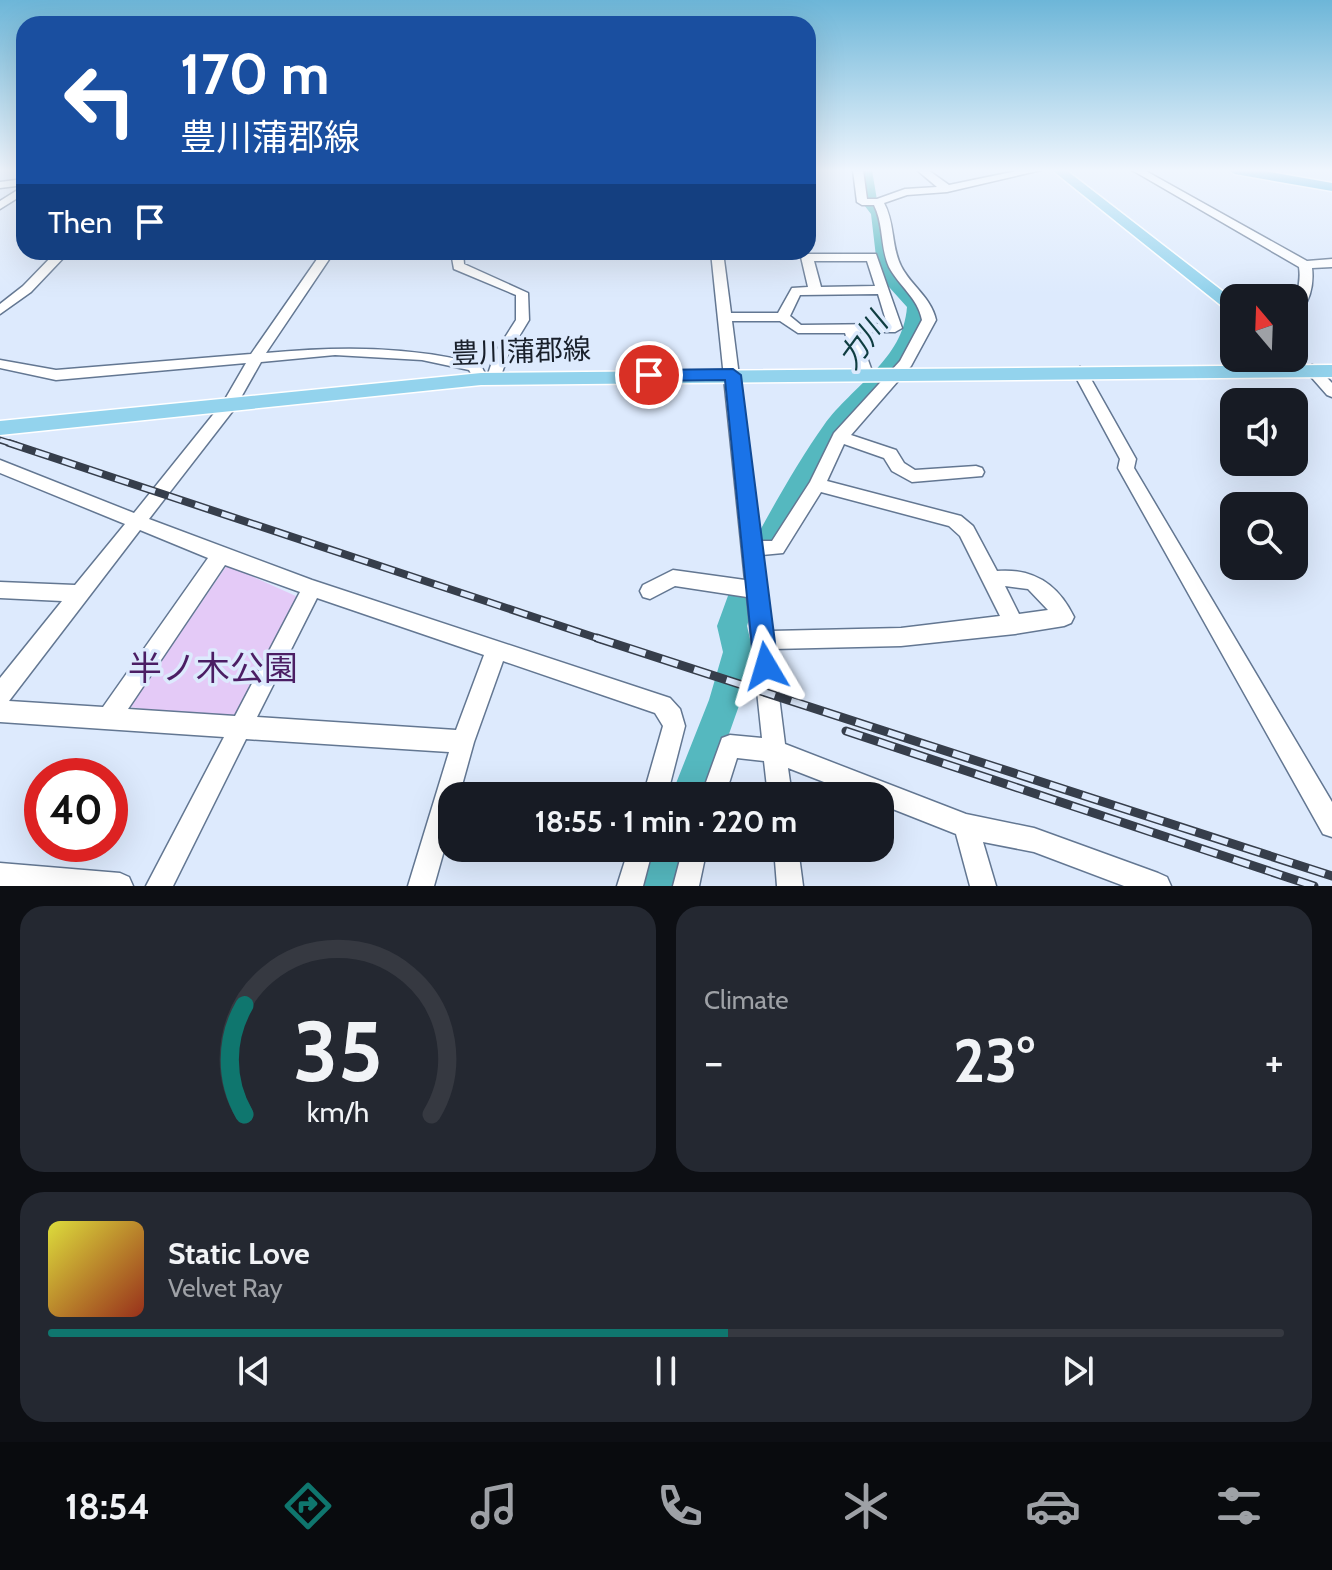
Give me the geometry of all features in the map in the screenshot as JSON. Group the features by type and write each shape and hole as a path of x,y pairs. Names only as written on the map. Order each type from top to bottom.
{"main road":[{"path":"1111,211 1220,297"},
{"path":"1308,367 1312,370"},
{"name":"豊川蒲郡線","path":"0,428 488,379 1332,371"}],"street":[{"path":"753,548 777,548 817,485 840,437 883,374 924,333 929,320 928,309 894,264 887,215 883,211"},
{"path":"1210,211 1305,265 1332,263"},
{"path":"725,317 783,317 798,329 895,328 872,257 816,257"},
{"path":"0,310 27,289 55,260"},
{"path":"0,695 230,404 257,356 323,260"},
{"path":"0,364 56,375 335,351 422,356 475,367 488,379 526,315 522,293 458,266 458,260"},
{"path":"718,260 778,782"},
{"path":"808,260 815,290"},
{"path":"1305,265 1308,284"},
{"path":"783,317 792,294 815,290 882,290"},
{"path":"850,328 883,374"},
{"path":"1312,370 1332,392"},
{"path":"1080,372 1128,459 1126,468 1332,825"},
{"path":"840,437 890,454 898,467 912,476 976,472"},
{"path":"0,466 221,555 312,588 662,705 669,710 674,726 659,782"},
{"path":"817,485 955,521 967,531 1015,625"},
{"path":"109,717 221,555"},
{"path":"763,640 901,637 1064,617 1047,592 1022,576 992,579"},
{"path":"650,591 673,578 758,590"},
{"path":"159,886 312,588"},
{"path":"0,590 81,594"},
{"path":"421,886 463,742 496,651"},
{"path":"0,711 463,742"},
{"path":"718,782 730,746 775,751 966,826 1034,840 1158,886"},
{"path":"966,826 983,886"},
{"path":"630,886 637,862"},
{"path":"686,886 692,862"},
{"path":"787,862 790,886"},
{"path":"0,876 120,886"}],"green space":[{"name":"半ノ木公園","path":"227,565 298,597 239,722 130,707"}],"waterway":[{"name":"力川","path":"771,536 833,430 899,357 910,341 916,324 917,306 896,283 886,265 877,211"},
{"name":"力川","path":"694,782 725,700 738,652 732,626 739,602"},
{"name":"力川","path":"658,886 666,862"}],"railway":[{"path":"0,440 16,445"},
{"path":"9,443 603,640"},
{"path":"597,638 1332,876"},
{"path":"846,731 1314,886"}],"route":[{"path":"649,375 733,375 766,666"}]}
